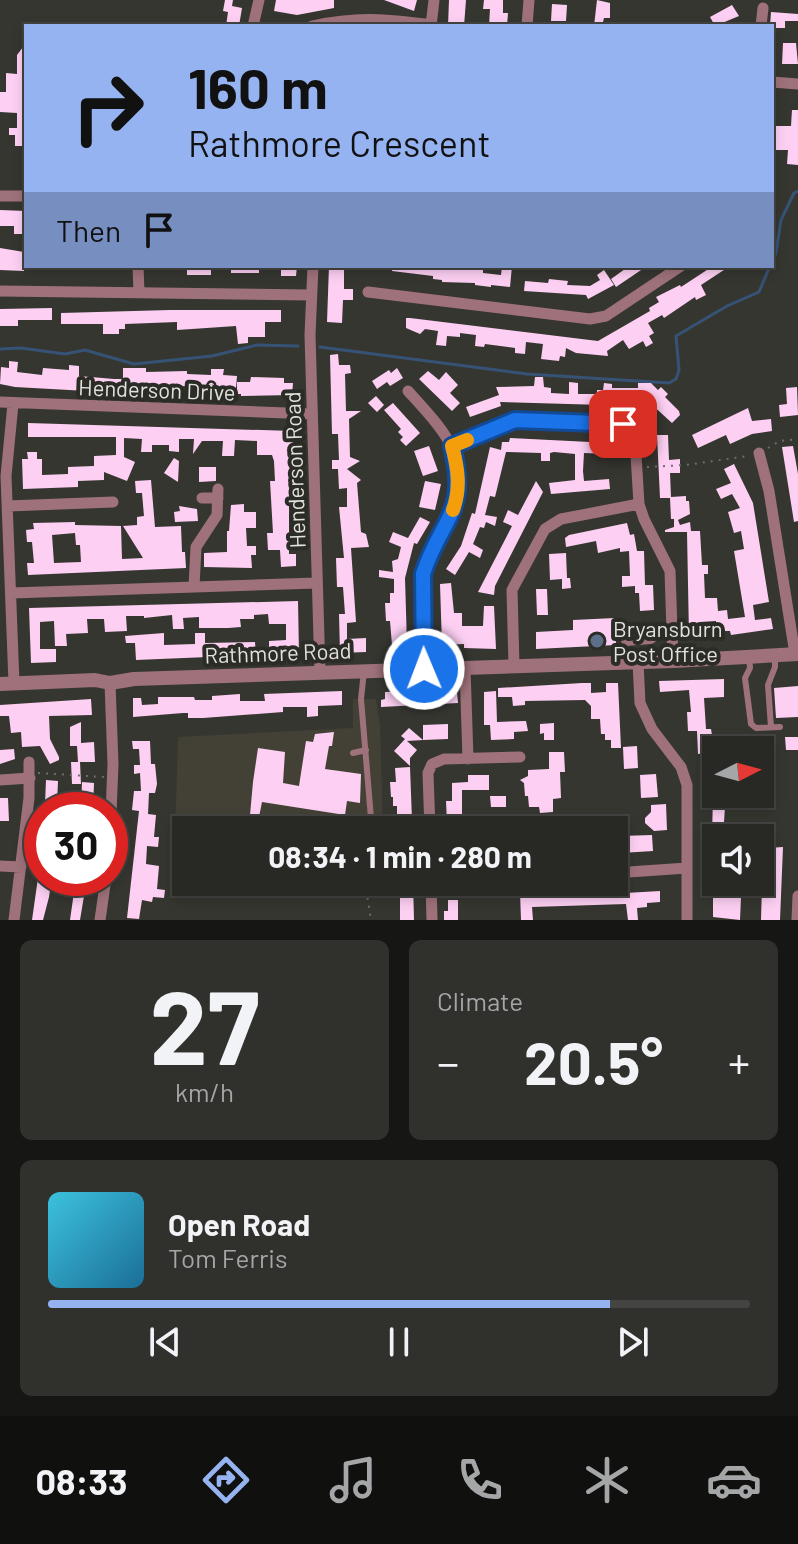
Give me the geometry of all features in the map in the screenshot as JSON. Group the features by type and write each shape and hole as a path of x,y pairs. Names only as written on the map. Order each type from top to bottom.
{"street":[{"path":"253,24 259,0"},
{"path":"432,24 434,0"},
{"path":"761,24 763,8"},
{"path":"340,23 376,18 424,24"},
{"path":"774,82 798,84"},
{"path":"0,196 24,196"},
{"path":"138,268 139,293"},
{"name":"Henderson Road","path":"313,268 312,414 320,672"},
{"path":"368,292 590,319 606,316 678,268"},
{"path":"0,291 311,295"},
{"path":"408,391 445,432 458,467 459,494 450,520 423,574 424,669"},
{"path":"6,403 11,593 7,684"},
{"name":"Henderson Drive","path":"6,403 312,414"},
{"path":"452,446 515,420 630,425 634,432 639,504 670,571 673,661"},
{"path":"759,453 769,491 796,654"},
{"path":"194,587 196,547 217,515 218,494 202,498"},
{"path":"8,506 113,502"},
{"path":"514,666 512,590 545,529 561,519 639,504"},
{"path":"11,593 317,583"},
{"name":"Rathmore Road","path":"7,684 95,680 110,683 134,679 632,662 750,662 775,661 796,654"},
{"path":"632,662 640,703 652,729 681,767 687,785 687,920"},
{"path":"465,668 468,759"},
{"path":"110,683 112,792"},
{"path":"430,816 429,768 437,760 520,757"},
{"path":"0,780 30,771 14,920"},
{"path":"0,866 21,867"},
{"path":"628,872 687,868"},
{"path":"100,920 103,896"},
{"path":"431,896 432,920"},
{"path":"797,920 798,896"}],"lane":[{"path":"625,643 651,641 654,639 653,630 650,626 626,628 625,643 632,662"},
{"path":"771,727 768,685 775,661"},
{"path":"750,662 745,678 751,724 756,728 780,727"},
{"path":"364,671 361,699 371,816"},
{"path":"353,753 366,750"}],"path":[{"path":"637,468 686,465 759,453 780,441 798,439"},
{"path":"30,771 113,777"},
{"path":"367,896 371,920"}],"shaded area":[{"path":"353,699 376,699 380,726 383,816 176,816 178,737 353,728"}],"building":[{"path":"225,0 233,0 232,6 242,8 239,24 226,24 228,12 223,11"},
{"path":"276,0 334,0 334,8 297,15 274,11"},
{"path":"384,0 417,0 414,11"},
{"path":"449,0 466,0 464,24 448,24"},
{"path":"484,0 503,0 503,13 508,13 507,24 489,24 490,9 483,9"},
{"path":"597,0 610,3 610,18 604,18 602,24 594,24"},
{"path":"552,4 567,5 566,21 551,21"},
{"path":"732,5 739,16 720,24 714,24 710,17"},
{"path":"771,12 798,14 798,21 785,21 785,28 774,28 774,24 770,24"},
{"path":"783,43 796,43 798,64 782,64"},
{"path":"24,46 24,146 15,146 15,135 9,135 9,128 17,128 17,113 0,112 0,92 6,92 6,73 17,74 17,55"},
{"path":"792,110 798,110 798,165 787,164 788,150 774,150 774,126 791,126"},
{"path":"0,210 24,211 24,234 14,234 14,226 0,226"},
{"path":"0,248 24,252 24,271 0,270"},
{"path":"187,268 211,268 211,275 187,275"},
{"path":"231,268 259,268 259,273 231,273"},
{"path":"281,268 297,268 296,276 281,276"},
{"path":"329,268 344,268 344,289 353,289 353,300 343,300 342,323 327,322"},
{"path":"392,268 469,268 501,275 502,268 512,268 510,287 442,282 433,279 433,276 392,271"},
{"path":"644,268 616,287 611,279 625,269"},
{"path":"710,268 727,268 701,285 706,295 696,300 695,297 664,318 662,315 648,323 654,333 649,336 653,343 646,347 643,341 629,349 623,340 607,351 608,356 576,353 566,348 565,357 560,356 559,361 541,359 543,344 526,342 525,354 515,353 515,348 485,344 484,347 475,346 476,335 460,333 460,337 447,336 446,346 436,345 438,331 425,329 420,334 406,328 406,318 410,318 598,341 650,311 649,308 659,302 656,297 681,287"},
{"path":"604,270 614,285 588,299 586,295 524,291 525,281 548,283 549,279 568,281 567,285 590,286 600,280 597,275"},
{"path":"52,308 52,320 18,320 18,326 0,326 0,309"},
{"path":"281,310 281,322 265,322 265,337 248,337 248,343 238,344 236,326 177,330 177,322 125,324 125,329 119,329 119,334 103,334 103,324 61,324 61,313"},
{"path":"338,354 339,365 350,365 351,373 345,374 346,411 361,411 349,419 350,457 360,461 347,469 361,480 357,483 361,532 366,534 369,547 351,548 356,622 347,623 347,639 366,638 366,652 340,653 339,614 345,614 343,587 337,587 336,558 344,558 339,507 347,507 347,488 339,489 338,469 332,469 332,460 339,460 338,434 332,434 330,355"},
{"path":"9,361 18,362 17,372 42,375 43,368 69,370 69,365 79,366 79,376 114,379 123,379 123,368 211,375 211,369 224,369 223,375 237,376 236,388 124,384 123,393 15,387 0,384 1,367 9,368"},
{"path":"397,368 403,378 390,386 387,382 377,389 372,381"},
{"path":"428,371 439,380 446,372 458,385 450,393 460,403 452,411 419,379"},
{"path":"251,377 284,378 284,383 293,383 292,395 237,394 237,382 250,382"},
{"path":"535,377 543,377 544,387 551,388 551,393 569,394 569,382 578,383 578,394 597,394 597,390 603,390 604,383 612,384 612,388 638,388 638,403 500,402 501,406 470,417 466,407 499,395 496,387 534,386"},
{"path":"638,383 651,383 658,390 661,387 680,415 672,423 638,392"},
{"path":"797,387 798,415 780,417 779,405 787,404 786,388"},
{"path":"376,396 384,405 377,412 368,403"},
{"path":"393,403 420,433 406,446 400,440 403,437 398,432 401,429 384,410"},
{"path":"748,408 752,421 771,419 772,431 752,434 730,444 726,435 698,448 692,435"},
{"path":"28,423 293,431 294,481 289,481 289,554 296,554 296,566 281,567 280,550 268,550 267,533 273,533 270,481 275,481 274,461 272,455 257,455 257,441 235,440 234,456 222,456 223,441 202,441 193,454 194,439 179,439 179,452 169,451 169,445 152,445 152,452 141,452 142,439 124,438 124,457 135,462 127,481 104,472 104,480 78,481 78,487 23,489 22,459 28,459 27,452 37,452 37,459 42,459 42,475 68,474 68,467 94,466 94,456 116,455 116,437 28,437"},
{"path":"657,435 668,435 669,460 680,459 680,473 670,473 671,497 686,496 690,514 678,520 680,525 690,522 691,531 700,531 702,565 708,565 708,574 704,574 705,598 717,598 718,611 727,610 728,619 745,617 734,551 744,549 741,531 734,533 728,512 740,508 732,494 721,499 716,489 731,483 724,469 734,464 753,503 769,602 753,605 755,620 771,618 773,629 731,635 730,631 716,631 716,621 700,622 700,635 689,636 687,532 665,532 674,527 674,519 671,519 670,498 660,498"},
{"path":"510,438 610,443 610,454 584,453 583,471 584,481 609,479 610,489 551,494 549,483 575,480 575,454 554,452 550,453 550,461 541,461 541,453 506,452 495,497 490,496 485,515 497,517 495,526 486,522 484,528 480,527 473,544 483,550 480,558 469,552 455,575 446,569 461,546 472,513 475,514 490,447 501,450 502,442 509,442"},
{"path":"429,446 438,471 423,476 414,451"},
{"path":"793,446 798,474 798,521 794,522 782,447"},
{"path":"174,458 179,461 178,482 164,473"},
{"path":"199,467 216,467 216,481 199,482"},
{"path":"151,480 155,527 181,526 186,568 28,575 27,563 34,563 32,542 27,542 26,530 34,529 33,523 75,522 75,525 121,526 122,559 143,558 123,526 137,525 137,517 144,516 142,493 136,493 135,481","holes":["75,533 76,545 80,545 81,562 54,563 52,535"]},
{"path":"425,481 441,484 435,510 419,507"},
{"path":"536,481 543,492 495,586 494,595 478,592 512,526 503,522 508,510 518,515"},
{"path":"244,504 244,512 256,512 256,528 246,528 247,546 256,546 256,555 251,555 252,568 204,567 204,553 227,552 231,505"},
{"path":"179,506 197,509 198,521 175,522 174,512 180,511"},
{"path":"420,517 430,522 417,544 414,543 405,578 407,645 405,653 397,653 397,645 392,645 390,621 386,621 385,603 390,603 390,593 394,593 394,579 379,577 379,570 393,572 392,561 398,559 401,547 389,542 393,532 408,538"},
{"path":"627,523 630,535 634,534 637,551 644,551 645,585 653,585 654,610 640,611 639,593 635,593 635,586 622,587 622,576 630,576 629,551 620,552 620,548 598,553 596,541 566,547 565,538 569,535"},
{"path":"566,553 567,578 570,578 571,588 562,589 562,579 550,580 549,554"},
{"path":"451,583 454,613 462,613 462,626 483,626 484,606 494,606 496,649 464,648 464,644 442,645 440,584"},
{"path":"536,589 547,589 548,615 537,615"},
{"path":"298,601 299,654 269,655 269,641 286,640 286,624 269,624 268,614 254,615 254,619 240,619 241,627 228,628 199,628 199,617 183,618 184,629 173,629 172,615 126,616 127,631 105,632 104,619 87,619 88,633 66,634 67,646 55,646 54,621 40,622 40,649 56,649 56,662 31,663 29,608"},
{"path":"615,618 616,645 536,649 536,632 573,630 573,620"},
{"path":"164,633 164,645 195,644 195,633 205,633 205,643 255,642 256,655 136,660 135,643 126,643 125,636"},
{"path":"724,679 724,697 704,698 706,729 711,729 712,736 702,736 702,753 698,754 697,731 688,731 687,712 691,712 689,690 660,692 659,681"},
{"path":"591,683 591,693 606,692 606,683 618,683 621,748 611,748 611,740 605,740 605,734 601,734 600,719 591,719 591,706 585,700 525,701 525,705 513,706 512,697 498,697 498,688"},
{"path":"798,686 798,717 776,718 774,688"},
{"path":"448,689 448,693 457,692 458,703 381,707 385,692"},
{"path":"342,691 342,705 318,706 318,716 307,717 307,707 283,707 283,712 203,718 188,718 188,713 133,717 133,698 141,698 142,705 158,704 158,697 212,700 212,696 240,694 240,701 265,701 264,694"},
{"path":"496,691 497,722 526,721 528,731 514,732 514,739 491,740 490,725 484,725 484,692"},
{"path":"91,699 92,715 49,716 50,739 59,757 50,764 40,746 22,747 21,732 11,733 9,716 0,716 0,705"},
{"path":"81,722 81,743 94,742 95,762 80,762 81,784 72,784 71,762 78,762 77,746 70,746 70,727"},
{"path":"554,723 554,740 544,740 544,733 540,734 540,724"},
{"path":"448,724 448,739 423,740 423,725"},
{"path":"409,728 423,740 407,741 417,750 410,758 410,766 394,751 405,739 401,736"},
{"path":"334,732 325,769 361,774 360,803 347,801 345,815 262,802 259,816 250,816 258,748 285,752 283,783 299,786 306,741 313,742 315,734"},
{"path":"785,737 798,737 798,750 786,750"},
{"path":"132,741 150,741 151,764 155,764 157,784 155,793 149,793 148,814 156,815 154,837 159,837 158,847 147,846 146,864 159,866 157,889 165,890 164,898 153,897 152,902 142,900 139,919 127,918 139,811 132,810 134,791 141,791 140,773 134,774 134,765 140,765 139,749 133,749"},
{"path":"637,746 638,768 624,769 623,747"},
{"path":"14,749 15,759 0,764 0,750"},
{"path":"549,752 564,752 565,772 560,772 561,798 553,799 553,812 540,813 539,807 529,807 524,783 520,780 528,776 528,770 549,769"},
{"path":"410,767 412,816 397,816 397,806 393,806 390,782 396,782 395,768"},
{"path":"656,774 658,797 641,798 640,775"},
{"path":"468,775 489,775 489,790 462,790 462,816 447,816 446,801 452,801 452,783 468,782"},
{"path":"46,780 58,781 58,792 46,792"},
{"path":"82,782 94,783 94,792 82,792"},
{"path":"490,796 506,796 506,807 491,807"},
{"path":"0,798 8,798 9,821 0,821"},
{"path":"666,804 667,830 654,831 645,823 645,818 651,812 651,805"},
{"path":"713,808 725,808 724,822 735,822 735,824 712,824"},
{"path":"652,835 653,851 628,853 628,836"},
{"path":"783,847 780,920 761,920 762,896 774,896 774,848"},
{"path":"660,891 660,902 637,908 638,920 628,920 626,904 532,907 533,920 521,920 520,896 628,896 628,893"},
{"path":"35,896 49,896 43,920 32,920"},
{"path":"73,896 84,896 80,920 70,920"},
{"path":"413,896 414,920 400,920 400,897 389,897"},
{"path":"483,896 520,896 520,897"},
{"path":"713,896 741,897 740,920 713,917"},
{"path":"448,900 458,900 458,920 444,920"}],"waterway":[{"path":"774,258 781,220 794,193 798,191"},
{"path":"320,347 527,374 669,383 676,379 679,370 676,336 727,306 759,292 769,268"},
{"path":"0,349 21,348 65,354 85,350 134,364 212,356 257,345 298,346"}],"slow traffic":[{"path":"453,510 459,494 458,467 452,446 467,440"}],"place":[{"name":"Bryansburn Post Office","path":"597,641"}],"route":[{"path":"424,669 423,574 450,520 459,494 458,467 452,446 515,420 623,424"}]}
